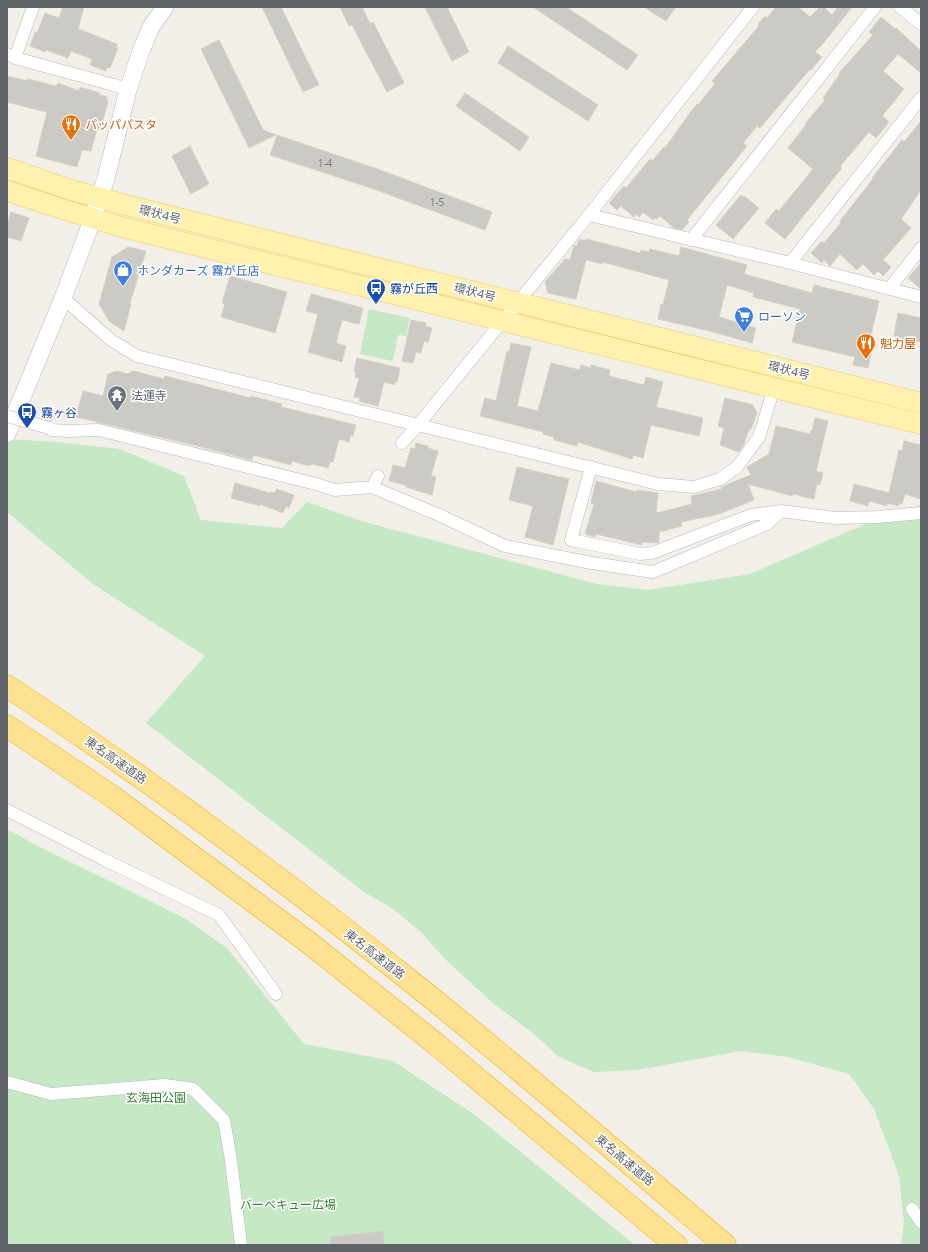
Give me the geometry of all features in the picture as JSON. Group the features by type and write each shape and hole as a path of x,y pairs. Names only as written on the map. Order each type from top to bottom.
{"highway":[{"name":"東名高速道路","path":"7,686 69,727 171,799 300,895 414,984 571,1114 725,1245"},
{"path":"7,726 113,797 308,942 436,1044 676,1245"}],"main road":[{"name":"環状4号","path":"7,168 99,198 921,403"},
{"name":"環状4号","path":"7,191 93,218 501,322 921,424"}],"street":[{"path":"33,7 11,56 128,90"},
{"path":"7,434 63,298 93,218 106,178 128,90 141,51 151,27 165,7"},
{"path":"402,443 589,215 753,7"},
{"path":"691,240 875,7"},
{"path":"900,7 921,24"},
{"path":"790,263 921,98"},
{"path":"589,215 790,263 921,297"},
{"path":"889,289 921,248"},
{"path":"63,298 111,340 137,356 658,484 694,487 720,479 737,467 759,437 774,388"},
{"path":"7,416 49,428 51,430 99,430 335,490 372,487 439,515 505,546 592,563 653,572 766,524 781,511"},
{"path":"590,467 571,540 640,554 652,553 751,515 781,511 835,518 877,517 921,513"},
{"path":"372,487 378,476"},
{"path":"7,810 105,860 219,915 276,994"},
{"path":"7,1082 51,1094 165,1085 194,1089 224,1120 231,1160 241,1245"},
{"path":"912,1209 921,1222"}],"green space":[{"path":"369,309 410,318 406,336 398,335 393,361 360,354"},
{"path":"7,439 57,442 120,449 184,476 201,520 282,528 307,502 361,521 597,584 648,590 750,574 868,523 921,505 921,1245 901,1245 904,1223 899,1176 874,1109 849,1074 788,1057 741,1051 638,1070 594,1072 559,1057 534,1034 494,1004 448,962 421,932 393,909 364,892 146,723 205,656 93,584 7,512"},
{"name":"玄海田公園","path":"7,829 32,843 186,919 227,948 304,1044 393,1061 475,1115 635,1245 7,1245"}],"building":[{"path":"63,7 84,7 78,29 117,44 116,48 118,48 110,68 107,67 106,71 90,65 92,59 71,51 68,58 46,50 45,52 30,46 35,32 37,33 45,13 59,18"},
{"path":"262,7 281,7 319,85 303,92"},
{"path":"340,7 362,7 370,24 373,22 404,83 387,92 352,25 349,26"},
{"path":"425,7 447,7 469,52 452,61"},
{"path":"533,7 566,7 638,55 627,70"},
{"path":"644,7 676,7 666,21"},
{"path":"776,7 798,7 810,17 820,7 824,7 832,15 838,7 852,7 815,52 822,57 760,128 757,126 743,143 747,146 687,220 689,222 682,230 674,228 660,216 653,220 643,212 639,217 636,214 634,217 621,206 617,210 609,203 624,186 626,188 650,159 652,161 664,147 665,148 689,114 713,86 715,83 712,81 759,26 758,24 765,16 767,18"},
{"path":"881,17 895,29 896,28 921,51 921,73 898,54 883,71 904,89 882,116 889,122 876,138 869,132 840,166 842,168 785,239 765,223 776,209 779,211 813,169 788,148 825,100 823,98 840,74 839,73 873,35 869,32"},
{"path":"219,40 263,130 276,135 249,148 201,49"},
{"path":"508,46 598,105 588,121 498,63"},
{"path":"7,76 27,81 28,79 56,86 58,83 79,91 80,87 100,93 99,95 106,96 108,102 100,130 97,129 91,151 82,150 77,167 36,156 47,112 7,102"},
{"path":"465,93 529,137 520,151 456,106"},
{"path":"921,121 921,190 901,219 911,228 883,260 891,267 883,276 878,271 874,275 863,264 857,270 840,254 830,266 824,260 822,263 811,253 822,241 824,243 841,223 840,221 873,179 872,178 902,140 904,142"},
{"path":"277,135 380,170 492,212 485,230 374,189 270,155"},
{"path":"190,146 209,184 191,194 172,156"},
{"path":"741,195 759,208 733,239 716,225"},
{"path":"11,212 29,218 21,241 7,237 7,225"},
{"path":"579,239 586,241 587,239 640,253 641,250 649,252 650,249 679,256 681,247 747,265 744,274 812,293 814,285 879,301 870,339 874,340 868,368 853,365 855,357 792,342 800,309 753,297 754,293 727,285 719,317 756,328 752,343 710,331 658,319 669,280 603,262 602,264 586,260 576,299 548,293 545,282 565,259 570,260 574,245 577,246"},
{"path":"128,247 146,251 130,303 124,331 109,321 99,304 112,257"},
{"path":"921,263 921,289 908,278"},
{"path":"230,276 287,292 275,333 221,317 225,304 222,303"},
{"path":"311,294 363,308 359,324 342,320 336,343 346,346 342,362 308,352 318,314 306,311"},
{"path":"898,313 921,318 921,342 894,336"},
{"path":"411,320 426,323 425,326 432,328 428,342 424,341 421,353 416,352 413,363 402,361"},
{"path":"511,343 531,347 517,406 538,411 551,363 580,370 581,365 591,368 591,365 610,370 609,376 644,385 646,377 663,382 656,407 703,418 699,436 651,425 643,458 633,455 632,459 578,442 577,446 554,440 554,437 543,434 543,432 480,416 485,398 496,401 507,351 509,352"},
{"path":"357,358 400,368 395,385 384,382 378,406 359,401 360,398 354,397 359,378 355,377 356,372 354,371"},
{"path":"118,371 127,374 133,371 164,379 165,376 251,398 251,396 282,404 281,407 356,425 353,436 350,436 349,442 339,439 333,462 330,462 328,468 312,464 309,464 309,466 292,461 291,465 253,455 252,460 76,417 83,391 103,396 108,374"},
{"path":"725,398 753,405 757,413 751,429 749,429 744,444 739,452 720,445 724,428 718,426"},
{"path":"815,418 828,421 816,471 823,473 820,485 817,484 814,499 793,494 792,496 748,484 754,500 719,514 681,522 682,526 659,532 658,543 642,542 642,545 596,534 595,537 585,534 594,504 591,503 596,481 636,492 637,490 658,493 656,513 692,504 691,496 722,489 721,487 751,475 747,467 769,454 776,426 810,434"},
{"path":"904,441 921,445 921,499 905,494 902,504 899,503 898,506 887,503 887,506 869,501 868,506 850,501 854,484 889,493 899,450 902,451"},
{"path":"416,443 428,446 428,448 438,451 431,476 436,477 432,495 406,487 406,485 389,481 393,465 405,468 411,448 415,449"},
{"path":"517,467 569,479 553,545 525,537 533,506 509,500"},
{"path":"235,483 270,493 275,493 276,489 294,495 289,508 286,506 283,513 260,504 260,506 231,498"},
{"path":"383,1231 384,1245 331,1245 330,1237"}],"place":[{"name":"パッパパスタ","path":"71,141"},
{"name":"ホンダカーズ 霧が丘店","path":"123,287"},
{"name":"霧が丘西","path":"376,305"},
{"name":"ローソン","path":"744,333"},
{"name":"魁力屋","path":"866,360"},
{"name":"法運寺","path":"117,412"},
{"name":"霧ヶ谷","path":"27,429"}],"park label":[{"name":"バーベキュー広場","path":"288,1204"}]}
